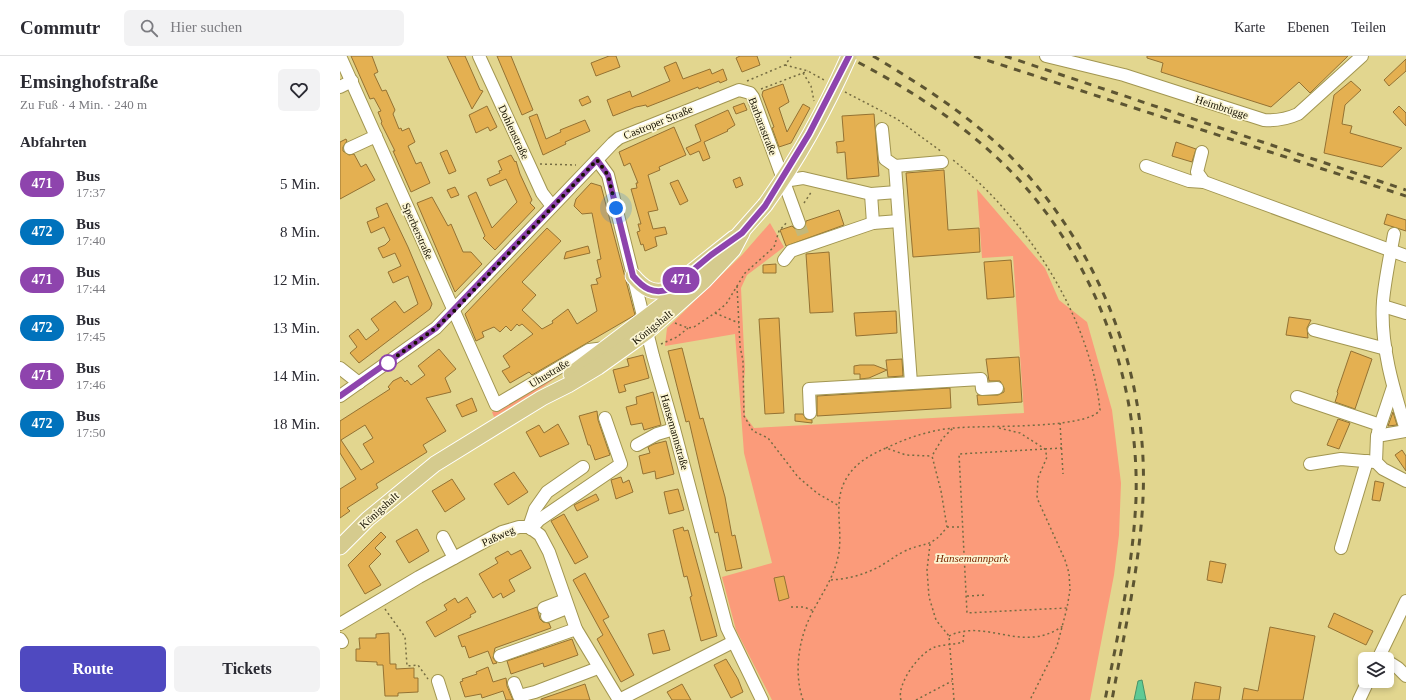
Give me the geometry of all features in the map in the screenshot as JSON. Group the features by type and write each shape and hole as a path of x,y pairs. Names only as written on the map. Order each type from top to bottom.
{"main road":[{"name":"Königshalt","path":"340,547 368,519 435,464 542,398 592,371 646,325 688,283 742,233 765,206 809,134 849,56"},
{"path":"633,276 640,284 649,290 663,292 670,289 711,255 742,233"},
{"name":"Königshalt","path":"542,398 605,348 646,325"}],"street":[{"name":"Sperberstraße","path":"340,56 453,312 496,405"},
{"name":"Dohlenstraße","path":"479,56 542,193 552,206"},
{"name":"Heimbrügge","path":"1046,56 1124,75 1264,120 1276,121 1287,119 1303,110 1362,56"},
{"path":"340,87 352,81"},
{"name":"Castroper Straße","path":"340,396 436,328 619,138 745,88"},
{"name":"Barbarastraße","path":"745,88 784,181 798,220"},
{"path":"882,129 885,159 895,166 946,159"},
{"path":"350,148 376,136"},
{"path":"1202,152 1197,172 1204,182"},
{"name":"Hansemannstraße","path":"595,163 608,175 633,276 718,597 732,642 762,700"},
{"path":"895,166 911,383"},
{"path":"1146,166 1189,181 1204,182 1406,256"},
{"path":"784,181 797,178 871,194 897,192"},
{"path":"871,194 873,223"},
{"path":"784,260 791,251 806,242 873,223 899,220"},
{"path":"1297,397 1379,431 1406,430 1404,416 1393,387 1386,350 1383,306 1394,234"},
{"path":"1383,306 1406,313"},
{"path":"1314,330 1386,350"},
{"name":"Uhustraße","path":"496,405 589,350 605,348"},
{"path":"340,368 359,383"},
{"path":"810,413 809,389 981,379 982,389 997,388"},
{"path":"1341,548 1371,462 1393,387"},
{"path":"530,528 539,520 621,464 605,418"},
{"path":"637,445 657,434 674,429"},
{"path":"1310,464 1340,459 1371,462 1406,481"},
{"path":"530,528 535,509 547,492 583,467"},
{"name":"Paßweg","path":"340,624 502,532 519,526 530,528 540,535 549,552 576,629 598,668 621,700"},
{"path":"443,537 454,558"},
{"path":"1385,652 1406,602"},
{"path":"545,612 566,604"},
{"path":"500,656 576,629"},
{"path":"621,700 732,642"},
{"path":"1394,666 1406,676"},
{"path":"514,682 519,696 534,692 598,668"},
{"path":"438,681 444,700"},
{"path":"1359,700 1365,688"}],"path":[{"path":"745,88 785,65 791,57"},
{"path":"785,65 808,72 829,83"},
{"path":"745,88 808,72"},
{"path":"803,73 811,86 814,106"},
{"path":"803,700 798,671 799,649 804,632 831,580 840,547 838,506 846,479 857,465 870,455 921,435 953,428 1060,423 1087,419 1097,414 1100,410 1096,379 1076,318 1051,271 1026,237 1001,207 964,169 946,159 898,119 842,90"},
{"path":"528,164 595,163"},
{"path":"659,345 677,337 688,328 715,313 729,301 747,271 774,247 781,229 798,220 816,182"},
{"path":"737,286 740,346 743,362 744,416 753,431 768,438 798,477 817,493 838,506"},
{"path":"715,313 739,323"},
{"path":"672,321 688,328"},
{"path":"1060,423 1063,474"},
{"path":"995,427 1020,433 1046,449"},
{"path":"947,527 941,491 932,456 942,440 953,428"},
{"path":"886,448 906,455 932,456"},
{"path":"1062,448 958,454 967,613 1067,608"},
{"path":"1030,700 1052,656 1063,626 1067,608 1069,573 1065,560 1037,498 1038,478 1047,457 1046,449"},
{"path":"831,580 866,573 881,566 906,550 930,544 947,527 962,527"},
{"path":"930,544 927,570 929,597 936,620 949,636 954,700"},
{"path":"967,596 986,595"},
{"path":"379,601 405,637 407,666 418,665 430,683 438,681"},
{"path":"790,607 804,607 814,611"},
{"path":"949,636 964,631 1033,637 1048,634 1063,626"},
{"path":"901,700 900,691 904,681 921,657 932,648 963,642 964,631"},
{"path":"916,700 952,681"}],"green space":[{"name":"Hansemannpark","path":"977,189 1045,268 1059,300 1087,322 1112,410 1121,483 1119,535 1114,575 1090,700 772,700 736,630 722,577 772,563 744,453 735,334 665,346 667,328 742,255 770,223 784,247 747,275 741,288 745,370 745,416 754,428 1024,413 1013,256 982,258"},
{"path":"576,363 543,387 494,417 492,412 561,370"}],"shaded area":[{"path":"1142,680 1146,700 1134,700 1138,681"}],"building":[{"path":"351,56 372,56 378,72 374,74 382,91 386,90 395,110 393,114 399,129 401,128 402,131 409,128 415,142 408,146 416,164 421,162 430,183 411,192 393,151 395,151 381,123 382,122 378,112 381,111 374,98 370,99"},
{"path":"447,56 465,56 480,90 483,91 472,109"},
{"path":"497,56 511,56 533,110 522,115"},
{"path":"609,56 616,56 620,67 596,76 591,63"},
{"path":"740,56 757,56 760,65 742,72 736,58"},
{"path":"1147,56 1348,56 1310,93 1299,82 1271,107 1161,72 1163,63 1147,58"},
{"path":"1406,59 1406,71 1389,86 1384,80"},
{"path":"676,62 683,79 710,69 712,74 723,69 727,80 720,83 719,81 699,89 698,87 647,107 646,105 636,107 613,116 607,100 630,91 632,97 670,81 664,67"},
{"path":"1351,81 1361,90 1345,105 1342,124 1352,126 1350,133 1402,148 1382,167 1324,153 1334,95"},
{"path":"783,84 789,102 779,108 787,132 803,104 810,108 791,143 779,147 772,128 774,127 762,95 763,91"},
{"path":"588,96 591,102 582,106 579,100"},
{"path":"744,103 747,110 736,114 733,107"},
{"path":"487,106 497,127 490,131 488,127 476,133 469,115"},
{"path":"1399,106 1406,113 1406,126 1393,112"},
{"path":"728,110 735,125 727,130 728,131 704,142 710,158 703,161 699,151 690,155 686,148 701,141 695,125"},
{"path":"537,114 546,139 561,132 560,130 585,120 590,131 565,142 566,144 543,155 529,117"},
{"path":"874,114 879,176 847,179 845,152 837,153 836,142 844,141 842,116"},
{"path":"674,127 686,155 659,167 660,170 648,175 658,210 648,212 653,229 665,227 667,234 655,237 657,246 645,251 643,244 641,245 637,232 640,231 638,224 641,224 631,189 637,188 636,183 638,183 630,163 624,166 619,152"},
{"path":"346,139 347,141 343,147 343,151 349,155 354,154 361,167 366,164 375,180 340,199 340,142"},
{"path":"1176,142 1196,149 1192,162 1172,156"},
{"path":"447,150 456,171 449,174 440,153"},
{"path":"511,155 515,162 516,161 520,174 532,200 530,203 535,208 495,250 483,238 485,236 468,196 476,192 492,228 517,202 506,179 490,186 487,179 500,173 499,171 502,170 498,161"},
{"path":"944,170 948,230 979,228 980,252 913,257 906,173"},
{"path":"740,177 743,185 736,188 733,180"},
{"path":"678,180 688,201 680,205 670,183"},
{"path":"591,183 601,186 635,315 532,375 529,372 510,383 502,371 510,367 503,356 533,334 522,324 519,326 517,324 511,331 506,326 500,332 494,327 482,332 484,337 476,341 465,314 547,228 561,241 522,282 536,295 522,310 542,329 553,323 552,321 568,309 577,324 597,311 591,285 598,284 596,279 601,277 597,260 601,259 592,213 582,214 574,206 576,199"},
{"path":"455,187 459,195 451,198 447,190"},
{"path":"432,197 448,226 451,224 463,252 471,252 482,264 455,292 417,203"},
{"path":"387,203 408,247 432,304 430,309 359,363 350,353 357,347 349,336 358,329 366,340 379,330 371,319 395,301 404,313 418,304 408,276 393,283 388,272 401,266 395,253 383,258 378,248 385,245 390,240 384,227 371,233 367,222 379,217 376,208"},
{"path":"839,210 844,225 786,246 780,230 792,226 795,229 801,230 805,227 806,221"},
{"path":"1387,214 1406,220 1406,231 1384,224"},
{"path":"588,246 590,253 564,259 566,252"},
{"path":"829,252 833,312 810,313 806,254"},
{"path":"1011,260 1014,297 987,299 984,262"},
{"path":"776,264 776,273 763,273 763,265"},
{"path":"896,311 897,333 856,336 854,313"},
{"path":"1289,317 1311,320 1307,328 1308,338 1286,335"},
{"path":"779,318 784,413 765,414 759,319"},
{"path":"682,348 700,419 703,418 725,497 732,536 735,535 742,568 726,571 718,532 715,533 689,421 686,422 668,351"},
{"path":"439,349 456,369 445,378 451,392 426,398 446,431 423,445 427,452 376,484 378,488 347,508 350,511 340,518 340,489 356,479 340,453 340,421 390,389 388,387 393,381 401,377 405,382 407,380 411,385 425,375 418,366","holes":["365,425 373,438 363,444 374,462 361,470 341,440"]},
{"path":"1351,351 1372,359 1355,409 1335,402"},
{"path":"643,355 649,378 624,385 626,391 619,393 613,370 629,366 627,359"},
{"path":"1019,357 1022,402 978,405 977,395 998,395 1004,392 1004,388 1000,381 989,381 986,359"},
{"path":"902,359 903,376 888,377 886,360"},
{"path":"874,365 887,370 869,378 860,379 860,374 854,374 854,366"},
{"path":"950,388 951,408 817,416 817,396"},
{"path":"653,392 661,425 644,430 642,423 631,425 626,407 637,404 636,397"},
{"path":"472,398 477,411 462,417 456,405"},
{"path":"597,411 598,420 610,455 595,460 590,445 588,445 579,416"},
{"path":"1393,412 1397,425 1388,426"},
{"path":"795,414 803,414 806,419 812,420 812,423 795,421"},
{"path":"1338,419 1350,423 1339,449 1327,445"},
{"path":"558,424 569,444 540,457 526,432 539,425 544,433"},
{"path":"666,441 674,474 656,479 655,471 643,474 639,456 650,453 648,447"},
{"path":"1402,450 1406,456 1406,471 1395,455"},
{"path":"514,472 528,492 508,505 494,484"},
{"path":"621,477 623,483 629,480 633,492 616,499 611,480"},
{"path":"452,479 465,499 445,512 432,491"},
{"path":"1375,481 1384,483 1380,501 1372,500"},
{"path":"678,489 684,510 669,514 664,492"},
{"path":"596,494 599,500 577,511 574,505"},
{"path":"564,514 588,557 575,564 551,521"},
{"path":"683,527 684,531 688,530 717,636 701,641 690,597 692,596 687,576 684,577 673,530"},
{"path":"417,529 429,551 409,563 396,541"},
{"path":"381,532 386,537 375,548 381,554 369,566 381,585 365,594 348,565"},
{"path":"521,550 531,568 509,580 515,591 503,598 501,593 493,598 479,574 498,563 495,558 508,551 511,555"},
{"path":"1210,561 1226,564 1222,583 1207,580"},
{"path":"585,573 609,617 603,620 634,675 621,682 597,639 603,635 573,580"},
{"path":"784,576 789,598 779,601 774,578"},
{"path":"467,597 476,612 470,615 471,617 435,637 426,622 447,610 444,605 455,598 458,603"},
{"path":"537,607 540,619 543,622 549,623 551,628 495,648 493,658 497,663 493,664 488,651 469,658 465,646 462,647 458,636"},
{"path":"1334,613 1373,631 1366,645 1328,627"},
{"path":"1270,627 1315,636 1303,700 1242,700 1244,688 1258,691"},
{"path":"664,630 670,650 653,654 648,634"},
{"path":"389,633 390,664 396,664 396,669 414,668 414,678 418,678 418,692 398,693 398,696 385,696 383,665 377,665 377,662 356,661 356,649 360,649 359,638 376,638 376,634"},
{"path":"572,639 578,655 544,667 543,663 511,674 507,661"},
{"path":"726,659 738,679 743,692 731,698 714,665"},
{"path":"488,667 493,682 506,678 507,686 513,700 506,700 503,691 482,698 481,694 465,697 460,682 463,681 462,679 477,674 476,672"},
{"path":"1195,682 1221,687 1219,700 1192,700"},
{"path":"585,684 590,700 541,700 541,699"},
{"path":"682,684 691,700 672,700 667,692"}],"tunnel":[{"path":"799,223 805,239"}],"railway":[{"path":"846,56 923,100 976,139 993,154 1026,188 1056,226 1081,267 1101,311 1117,356 1129,403 1135,451 1136,499 1132,550 1120,625 1105,700"},
{"path":"873,56 943,100 976,125 1007,153 1039,188 1067,227 1091,268 1111,312 1126,357 1137,403 1143,450 1143,498 1139,549 1112,700"},
{"path":"974,56 1406,196"},
{"path":"1005,56 1406,190"}],"bus line":[{"name":"471","path":"340,396 436,328 453,312 597,160 608,175 633,276 643,287 649,290 663,292 670,289 711,255 742,233 765,206 809,134 837,83 849,56"}],"route":[{"path":"388,363 436,328 453,312 597,160 608,175 616,208"}]}
